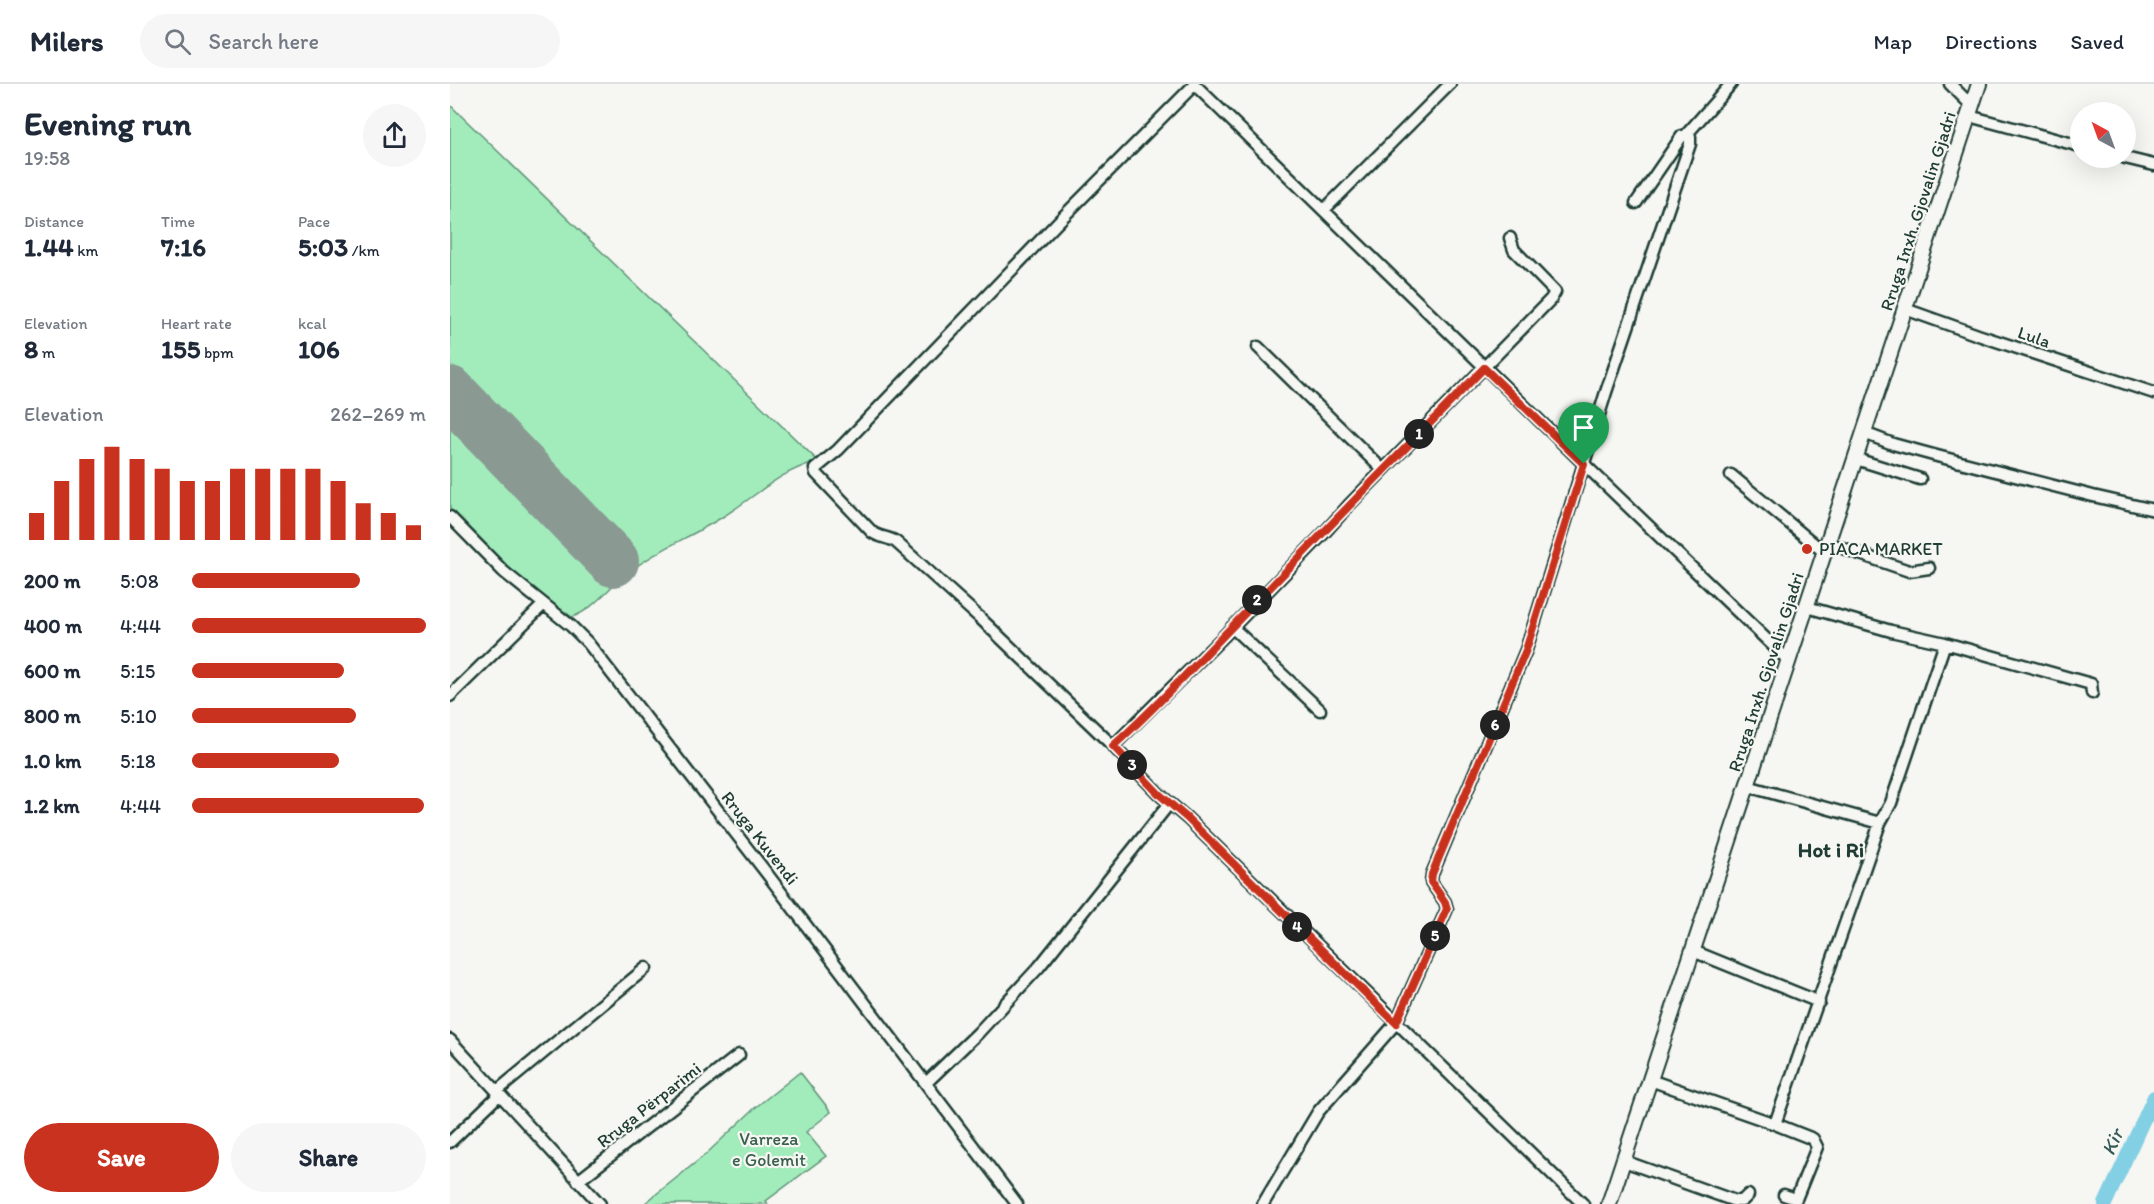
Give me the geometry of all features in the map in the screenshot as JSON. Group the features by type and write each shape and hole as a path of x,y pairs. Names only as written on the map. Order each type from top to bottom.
{"main road":[{"name":"Rruga Inxh. Gjovalin Gjadri","path":"1610,1204 1979,84"}],"street":[{"path":"1583,1204 979,617 896,542 872,532 816,473 815,469 838,450 1066,213 1194,84 1484,368 1789,661"},
{"path":"1324,210 1450,84"},
{"path":"1636,203 1682,136 1686,135 1731,84"},
{"path":"1950,84 1970,111 2070,143"},
{"path":"1263,1204 1330,1095 1396,1023 1447,909 1445,902 1431,882 1432,874 1526,650 1584,464 1690,144 1690,137 1686,135"},
{"path":"2136,161 2154,165"},
{"path":"1113,746 1551,299 1555,292 1514,250 1510,238"},
{"name":"Lula","path":"1905,309 2154,393"},
{"path":"1258,347 1383,470"},
{"path":"1864,433 1893,444 1968,465 2154,510"},
{"path":"1856,459 1920,479"},
{"path":"1731,475 1826,548 1909,571 1929,568"},
{"name":"Rruga Kuvendi","path":"450,517 504,572 571,626 588,643 768,875 1017,1204"},
{"path":"450,696 543,605"},
{"path":"1807,607 2091,684 2091,693"},
{"path":"1232,627 1320,710"},
{"path":"1775,1124 1880,823 1891,803 1945,643"},
{"path":"1748,786 1880,823"},
{"path":"926,1083 978,1033 1039,967 1169,804"},
{"path":"1693,951 1819,1002"},
{"path":"450,1142 498,1093 645,968"},
{"path":"450,1040 600,1204"},
{"name":"Rruga Përparimi","path":"578,1181 739,1055"},
{"path":"1650,1080 1813,1139 1818,1147 1796,1199 1784,1195"},
{"path":"1624,1161 1735,1201 1742,1201 1748,1195"}],"green space":[{"path":"450,105 818,461 791,471 724,516 652,556 622,578 588,609 572,617 521,581 450,513"},
{"name":"Varreza e Golemit","path":"800,1072 831,1112 806,1132 826,1156 766,1201 768,1204 644,1204 705,1155 756,1107"}],"waterway":[{"name":"Kir","path":"2105,1204 2154,1097"}],"runway":[{"path":"450,392 613,561"}],"place":[{"name":"PIACA MARKET","path":"1807,549"}],"district":[{"name":"Hot i Ri","path":"1831,850"}],"route":[{"path":"1484,368 1584,464 1526,650 1432,874 1431,882 1445,902 1447,909 1396,1023 1215,848 1187,818 1169,804 1113,746 1224,636 1484,368"}]}
